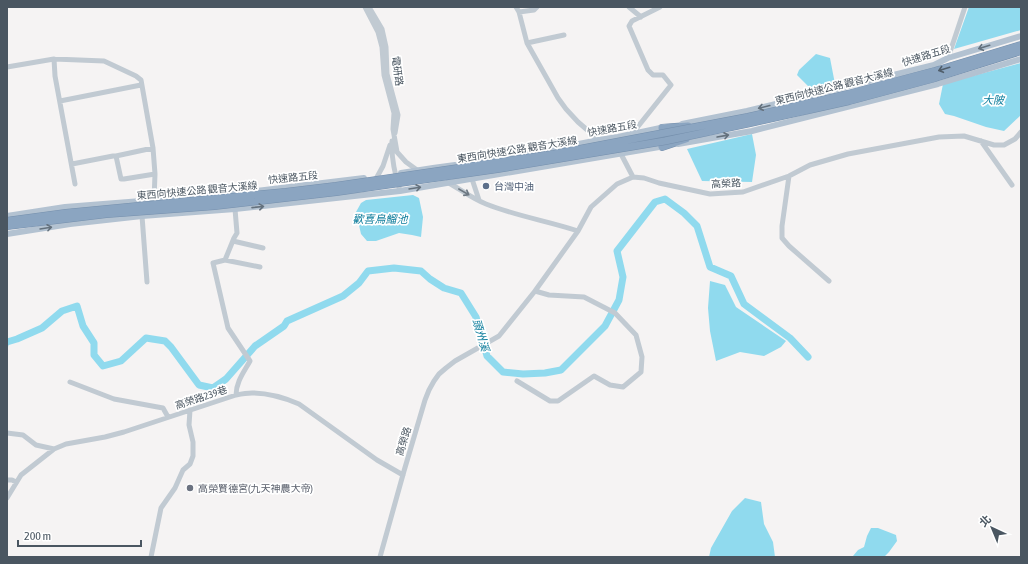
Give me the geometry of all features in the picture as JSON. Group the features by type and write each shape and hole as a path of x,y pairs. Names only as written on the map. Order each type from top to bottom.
{"highway":[{"name":"東西向快速公路 觀音大溪線","path":"7,221 66,212 279,193 532,158 748,117 848,94 935,71 1021,45"},
{"name":"東西向快速公路 觀音大溪線","path":"7,226 106,214 214,206 344,191 497,169 665,141 849,101 935,78 1021,51"},
{"path":"662,128 710,124"},
{"path":"662,147 706,133"}],"main road":[{"name":"快速路五段","path":"7,216 65,207 214,196 336,182 528,154 618,138 754,109 934,65 948,58 1021,36"},
{"path":"7,234 70,224 142,216 235,210 400,191 662,147 752,131 938,84 1021,59"}],"street":[{"path":"516,7 519,12 527,43 558,98 578,122 600,140"},
{"path":"519,12 534,10 537,7"},
{"path":"629,7 641,17"},
{"path":"632,134 671,85 663,75 653,75 648,70 630,26 632,20 660,7"},
{"path":"948,58 965,7"},
{"name":"電研路","path":"368,8 382,29 386,47 387,74 398,115 392,151 395,174 400,191"},
{"path":"527,43 564,35"},
{"path":"54,59 55,76 76,184"},
{"path":"7,67 54,59 104,61 136,76 141,80 153,148 155,174 154,200"},
{"path":"60,101 141,85"},
{"name":"高榮路","path":"633,177 644,178 659,183 710,194 743,192 789,176 810,166 848,154 939,137 964,136 994,145 1004,145 1015,139 1021,132"},
{"path":"394,137 397,152 406,162 417,170"},
{"path":"377,177 383,166 394,137"},
{"path":"981,141 1012,185"},
{"path":"72,164 153,148"},
{"path":"517,381 550,401 558,401 594,376 610,385 623,387 641,372 642,357 636,335 615,313 584,297 549,295 535,291 578,231 591,207 617,184 633,177 621,154"},
{"path":"116,156 121,179 124,180 155,174"},
{"path":"468,163 478,200"},
{"path":"789,176 782,226 782,238 829,281"},
{"path":"449,183 486,204 578,231"},
{"path":"225,260 237,233 235,210"},
{"path":"142,216 147,282"},
{"path":"233,241 263,248"},
{"path":"236,395 236,388 239,379 250,361 228,328 213,263 225,260 260,268"},
{"name":"高榮路","path":"380,557 425,400 432,385 440,374 454,361 499,336 535,291"},
{"path":"70,382 114,399 163,408 168,417"},
{"name":"高榮路239巷","path":"7,498 21,475 54,449 66,444 124,432 236,395 252,392 266,394 299,404 378,460 403,475"},
{"path":"151,557 161,508 179,482 183,470 190,464 193,456 193,442 189,425 190,410"},
{"path":"7,433 23,435 36,444 54,449"},
{"path":"7,480 16,482"}],"water":[{"path":"969,7 1021,7 1021,30 954,49"},
{"path":"816,54 830,58 835,84 812,90 797,75 799,70"},
{"name":"大陂","path":"1021,63 1021,115 1004,131 945,114 939,104 943,84"},
{"path":"752,134 756,155 752,182 702,181 687,149"},
{"name":"歡喜烏鰡池","path":"413,195 419,198 423,217 421,237 399,233 376,241 367,241 361,234 356,212 361,203 366,200"},
{"path":"710,281 725,285 736,307 786,341 781,347 764,356 740,352 716,361 710,331 708,308"},
{"path":"745,498 761,502 764,524 773,542 775,557 709,557 711,548 732,511"},
{"path":"871,528 878,528 896,535 897,541 884,557 854,557 853,556 858,550 864,547"}],"waterway":[{"name":"頭州溪","path":"7,342 42,328 62,311 77,306 83,326 94,343 94,355 103,366 121,361 146,338 165,341 199,385 213,388 226,379 255,346 284,326 287,321 343,296 359,283 368,271 394,268 421,271 444,288 461,293 476,317 487,356 503,372 523,374 545,373 561,370 605,326 619,300 623,277 617,251 655,202 665,199 684,213 697,226 710,267 731,276 744,304 790,338 808,357"},
{"name":"頭州溪","path":"7,335 7,349"}],"place":[{"name":"台灣中油","path":"486,186"},
{"name":"高榮賢德宮(九天神農大帝)","path":"190,488"}]}
